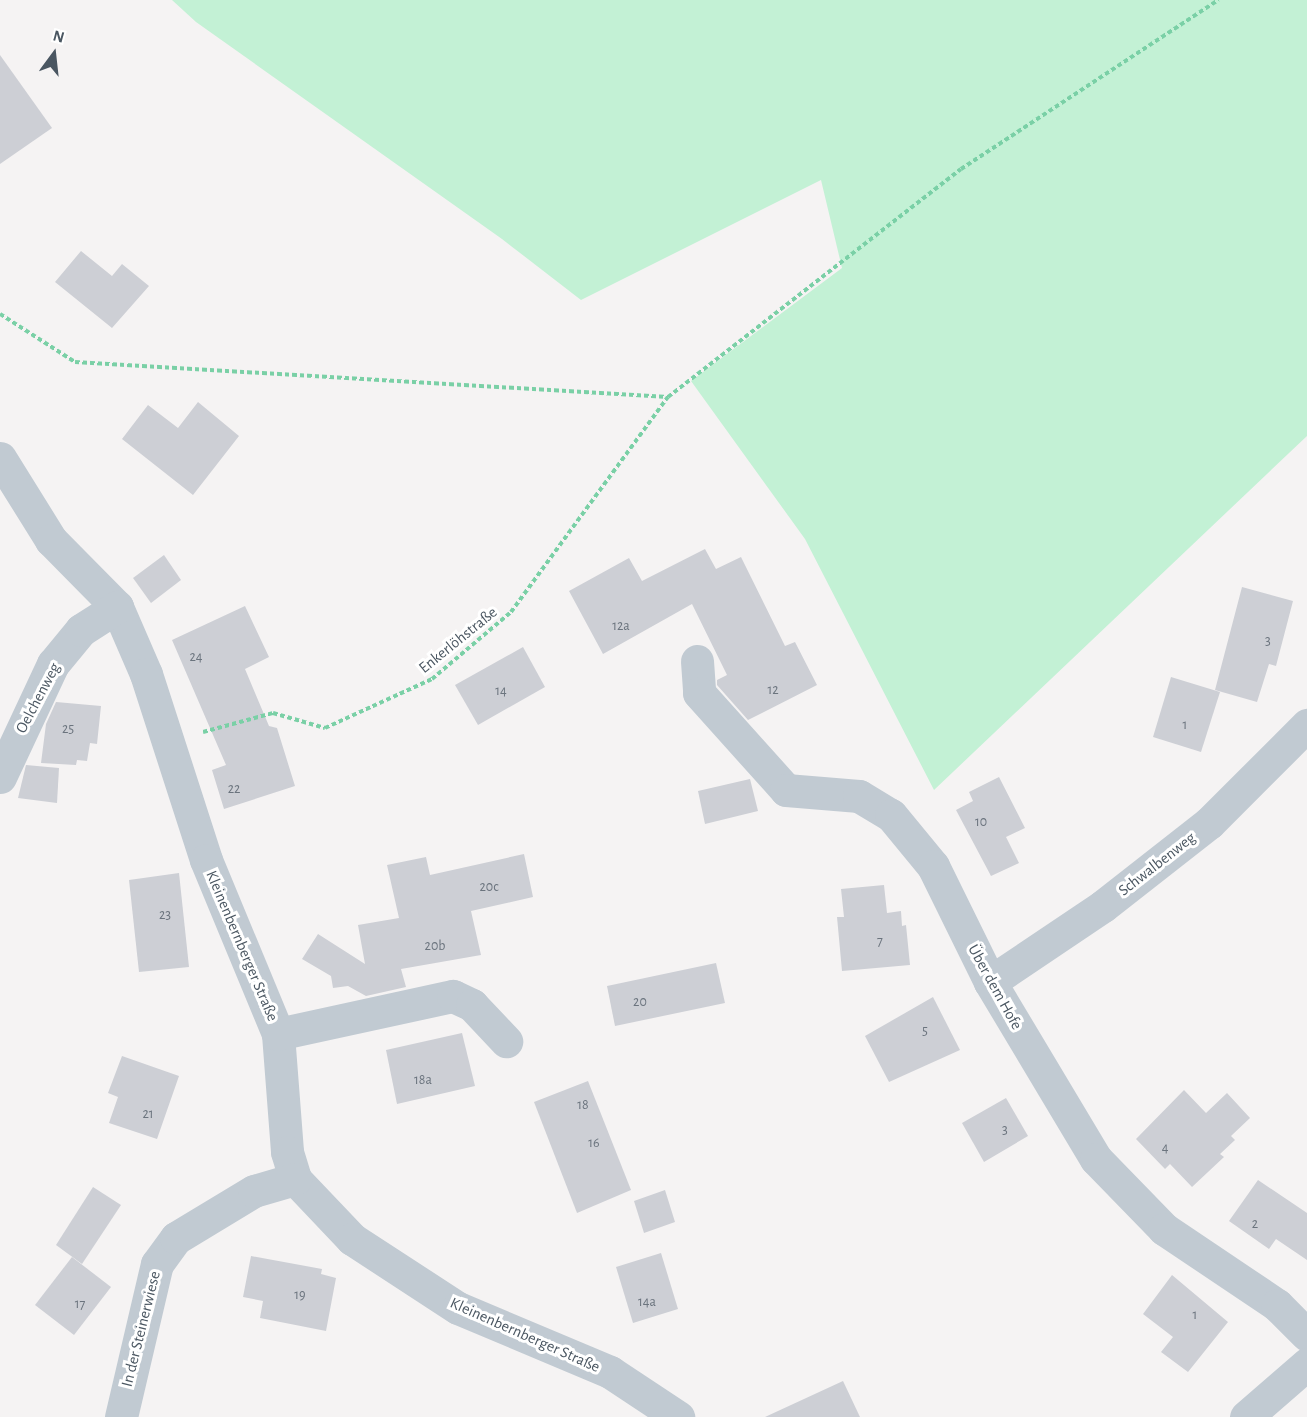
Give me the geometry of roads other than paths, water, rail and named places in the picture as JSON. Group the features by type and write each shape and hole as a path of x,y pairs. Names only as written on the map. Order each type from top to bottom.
{"street":[{"name":"Kleinenbernberger Straße","path":"0,458 51,540 117,607 168,742 206,860 278,1034 287,1152 295,1179 352,1239 458,1308 610,1372 678,1417"},
{"name":"Oelchenweg","path":"0,777 53,664 81,630 117,607"},
{"name":"Über dem Hofe","path":"697,661 699,693 786,790 860,796 891,815 933,867 990,982 1096,1159 1164,1229 1277,1305 1307,1335"},
{"name":"Schwalbenweg","path":"990,982 1103,906 1209,823 1307,725"},
{"path":"278,1034 453,996 472,1005 506,1041"},
{"name":"In der Steinerwiese","path":"121,1417 157,1264 176,1238 254,1191 295,1179"},
{"path":"1246,1417 1307,1364"}]}
